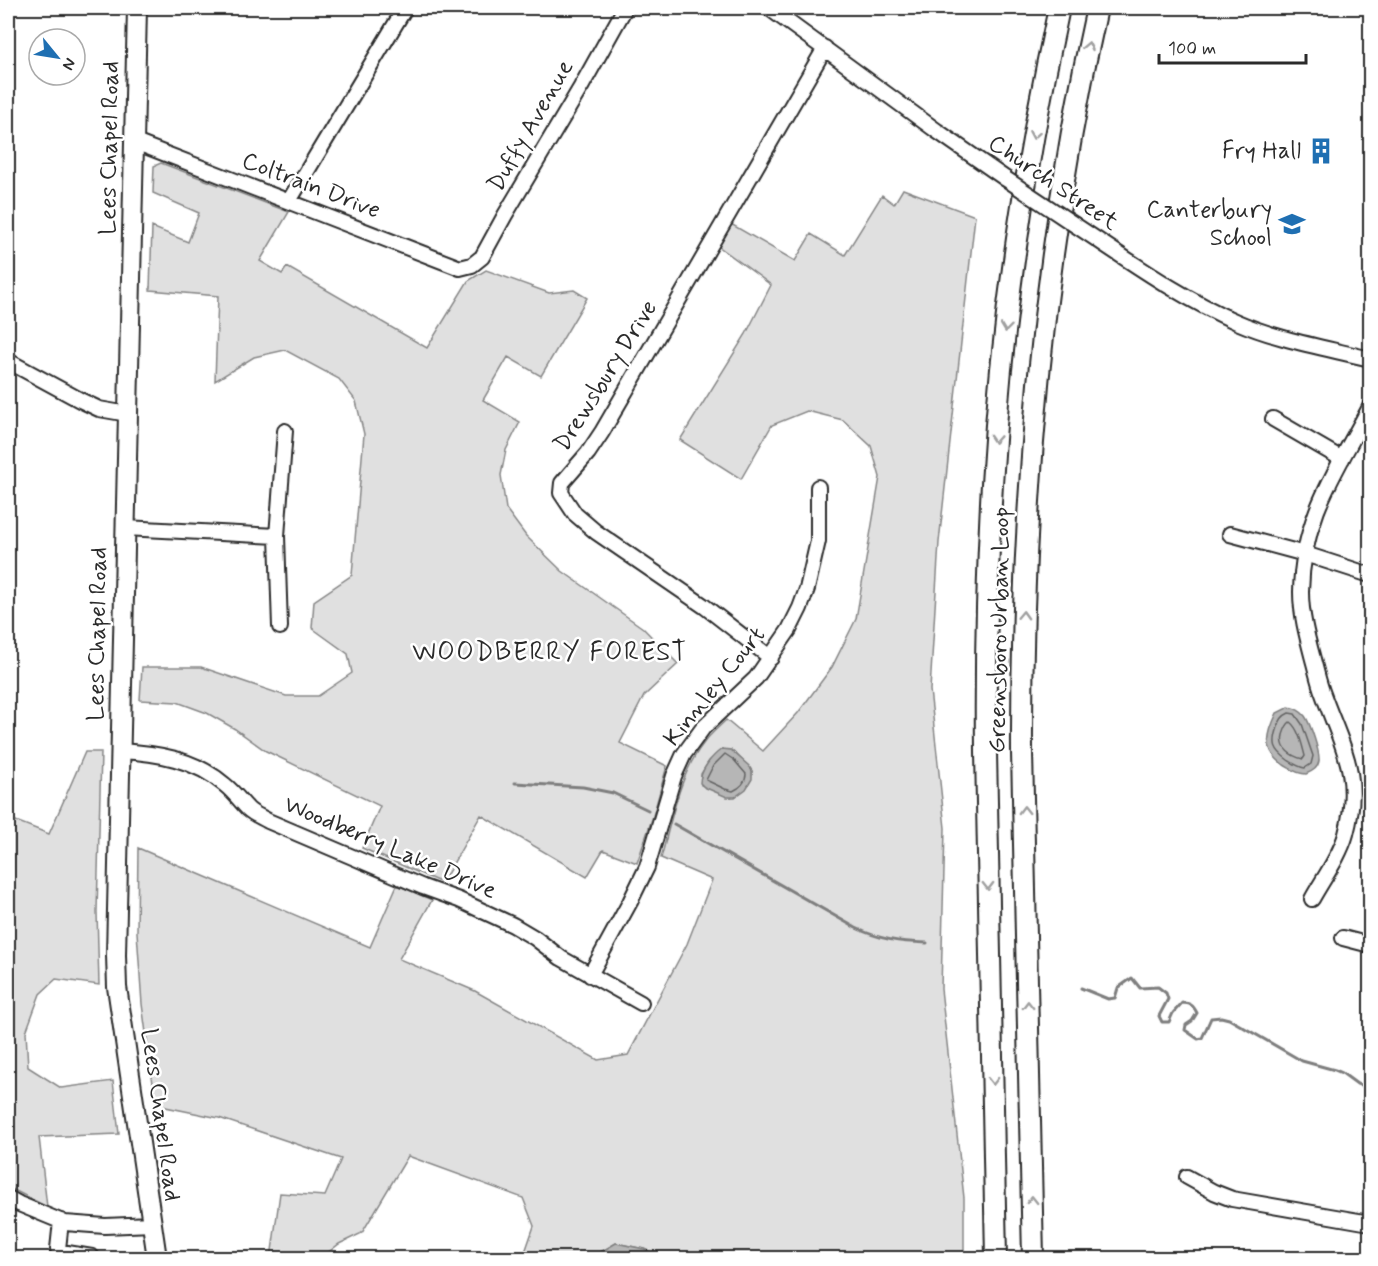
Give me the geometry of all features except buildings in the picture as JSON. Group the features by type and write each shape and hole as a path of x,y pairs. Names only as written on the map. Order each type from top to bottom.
{"highway":[{"path":"1045,78 1053,8"},
{"name":"Greensboro Urban Loop","path":"996,1258 986,752 988,550 1004,347 1022,212 1059,8"},
{"name":"Greensboro Urban Loop","path":"1033,1258 1022,741 1025,551 1034,418 1048,284 1069,151 1096,8"}],"main road":[{"name":"Lees Chapel Road","path":"137,8 116,955 117,987 157,1258"}],"street":[{"path":"289,201 405,8"},
{"name":"Duffy Avenue","path":"472,265 482,257 625,8"},
{"name":"Church Street","path":"769,8 937,131 1167,286 1217,313 1259,330 1304,343 1366,355"},
{"name":"Drewsbury Drive","path":"771,658 704,606 596,532 575,514 561,493 562,483 588,453 602,432 825,48"},
{"name":"Coltrain Drive","path":"135,142 460,268 472,265"},
{"path":"8,362 99,409 128,414"},
{"path":"1312,899 1345,836 1353,797 1344,746 1322,692 1303,620 1301,594 1305,554 1310,527 1330,478 1371,407"},
{"path":"1273,419 1342,459"},
{"path":"280,627 277,536 285,431"},
{"name":"Kinnley Court","path":"590,975 647,867 674,776 684,754 703,728 756,678 789,630 800,608 807,589 818,541 818,487"},
{"path":"125,528 277,536"},
{"path":"1230,534 1371,575"},
{"name":"Woodberry Lake Drive","path":"119,751 164,755 208,772 225,784 250,811 268,821 504,921 536,938 561,958 641,1003"},
{"path":"1343,938 1371,945"},
{"path":"1187,1178 1233,1199 1371,1223"},
{"path":"8,1198 62,1221 105,1226 152,1224"},
{"path":"62,1221 57,1249 61,1252 92,1257"}],"shaded area":[{"path":"161,163 289,212 260,261 282,274 287,267 427,348 468,281 486,270 549,293 574,290 587,298 541,376 508,357 483,400 520,422 506,450 501,475 506,509 526,536 562,571 643,628 678,664 644,696 620,743 667,766 637,863 603,850 587,877 481,815 442,883 362,848 380,806 266,751 207,713 177,702 140,700 142,667 201,667 286,696 318,696 352,673 348,654 312,628 314,601 352,575 364,434 356,401 339,379 285,350 254,357 215,381 218,296 150,290 152,227 188,242 199,213 153,193 154,166"},
{"path":"903,189 975,216 939,542 930,690 945,828 941,989 964,1198 964,1258 663,1258 644,1249 616,1243 599,1253 599,1258 523,1258 534,1226 523,1198 408,1156 362,1233 339,1244 321,1258 271,1258 280,1193 325,1196 341,1159 219,1118 156,1105 142,1004 137,932 138,848 370,947 397,885 432,900 399,959 475,991 598,1060 628,1055 687,944 712,880 661,858 677,798 688,769 705,741 726,720 763,751 798,713 832,667 856,619 880,477 871,446 843,420 807,411 772,425 741,479 680,440 746,334 771,285 718,246 731,224 795,261 811,234 845,255 882,195 894,204","holes":["722,749 737,755 752,771 749,784 743,790 731,797 701,785 701,774 709,761"]},
{"path":"85,752 101,752 97,912 99,985 56,979 40,994 26,1032 28,1067 61,1088 113,1081 119,1134 39,1137 47,1207 8,1187 8,821 11,819 49,834"}],"water":[{"path":"1289,707 1305,716 1316,745 1318,763 1315,769 1306,774 1284,765 1272,754 1269,747 1269,735 1277,713"},
{"path":"722,749 731,750 752,771 752,779 746,789 735,797 727,797 700,783 707,764"},
{"path":"616,1243 644,1249 663,1258 599,1258 599,1253"}],"waterway":[{"path":"515,783 583,787 613,793 648,810"},
{"path":"674,824 856,928 890,940 927,943"},
{"path":"1081,988 1108,999 1115,998 1118,988 1132,978 1140,988 1158,987 1166,993 1168,999 1159,1016 1162,1022 1169,1022 1182,1003 1189,1004 1197,1013 1186,1025 1185,1030 1198,1039 1202,1038 1211,1018 1229,1019 1302,1061 1335,1070 1357,1084 1370,1089"}],"place":[{"name":"Fry Hall","path":"1321,151"},
{"name":"Canterbury School","path":"1292,224"}],"district":[{"name":"WOODBERRY FOREST","path":"550,653"}]}
